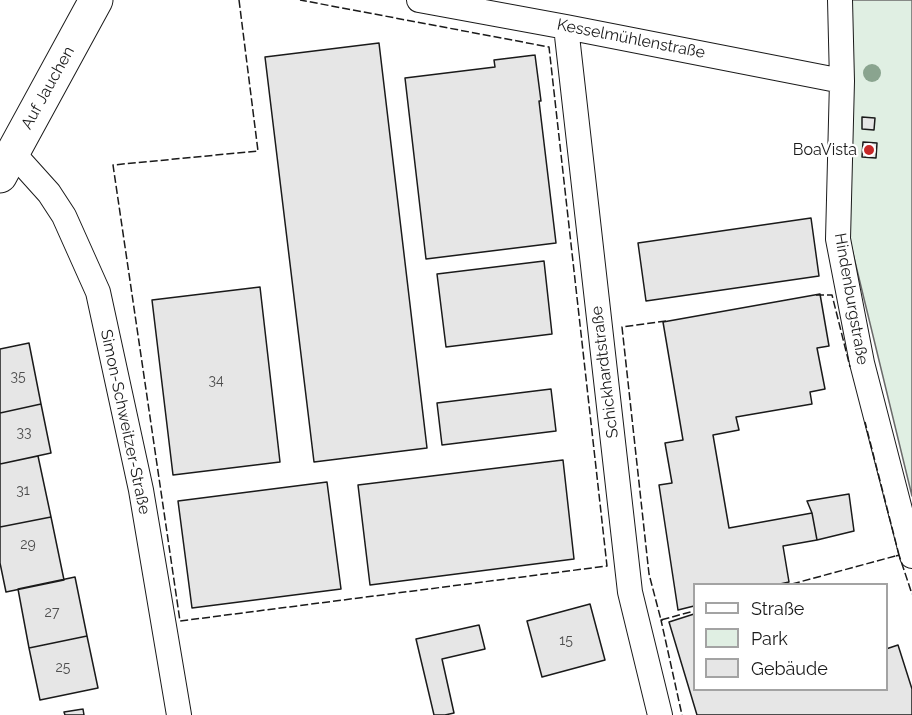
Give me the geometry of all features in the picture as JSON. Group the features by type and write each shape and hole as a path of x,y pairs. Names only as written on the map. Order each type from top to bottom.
{"main road":[{"name":"Auf Jauchen","path":"6,164 96,0"}],"street":[{"name":"Kesselmühlenstraße","path":"419,0 842,81"},
{"name":"Hindenburgstraße","path":"840,0 842,81 838,239 862,363 912,556"},
{"name":"Schickhardtstraße","path":"566,27 630,592 660,715"},
{"name":"Simon-Schweitzer-Straße","path":"6,164 49,193 64,216 98,292 141,490 178,715"}],"green space":[{"path":"849,0 912,0 912,496 849,237"}],"building":[{"path":"379,43 427,448 314,462 265,57"},
{"path":"535,55 556,243 426,259 405,78 495,67 494,60"},
{"path":"862,117 875,118 874,130 862,129"},
{"name":"BoaVista","path":"863,142 877,143 876,158 862,157"},
{"path":"811,218 819,276 646,301 638,243"},
{"path":"544,261 552,334 446,347 437,274"},
{"path":"260,287 280,462 173,475 152,300"},
{"path":"820,294 829,346 817,348 825,389 810,392 812,404 736,417 739,430 713,435 729,528 812,513 817,540 783,546 789,582 693,583 693,606 678,610 659,485 672,483 665,443 683,440 663,322"},
{"path":"29,343 41,404 0,413 0,349"},
{"path":"551,389 556,431 442,445 437,403"},
{"path":"41,404 51,453 0,464 0,413"},
{"path":"38,456 51,517 0,527 0,464"},
{"path":"563,460 574,559 370,585 358,485"},
{"path":"327,482 341,589 192,608 178,501"},
{"path":"849,494 854,531 817,540 812,513 807,501"},
{"path":"51,517 64,580 6,592 0,563 0,527"},
{"path":"75,577 87,636 29,648 18,589"},
{"path":"590,604 605,660 542,677 527,621"},
{"path":"693,614 693,691 888,691 888,648 898,645 912,689 912,715 697,715 669,622"},
{"path":"479,625 485,649 442,659 454,713 434,715 416,639"},
{"path":"87,636 98,688 40,700 29,648"},
{"path":"83,709 84,715 65,715 64,712"}],"fence":[{"path":"239,0 258,151 113,165 180,621 607,566 549,47 300,0"},
{"path":"816,295 832,295 850,367"},
{"path":"666,321 622,327 649,574 661,620 693,611"},
{"path":"796,583 899,555 865,422"},
{"path":"896,556 899,555 912,594"},
{"path":"663,620 661,620 682,715"}],"place":[{"name":"BoaVista","path":"869,150"}]}
